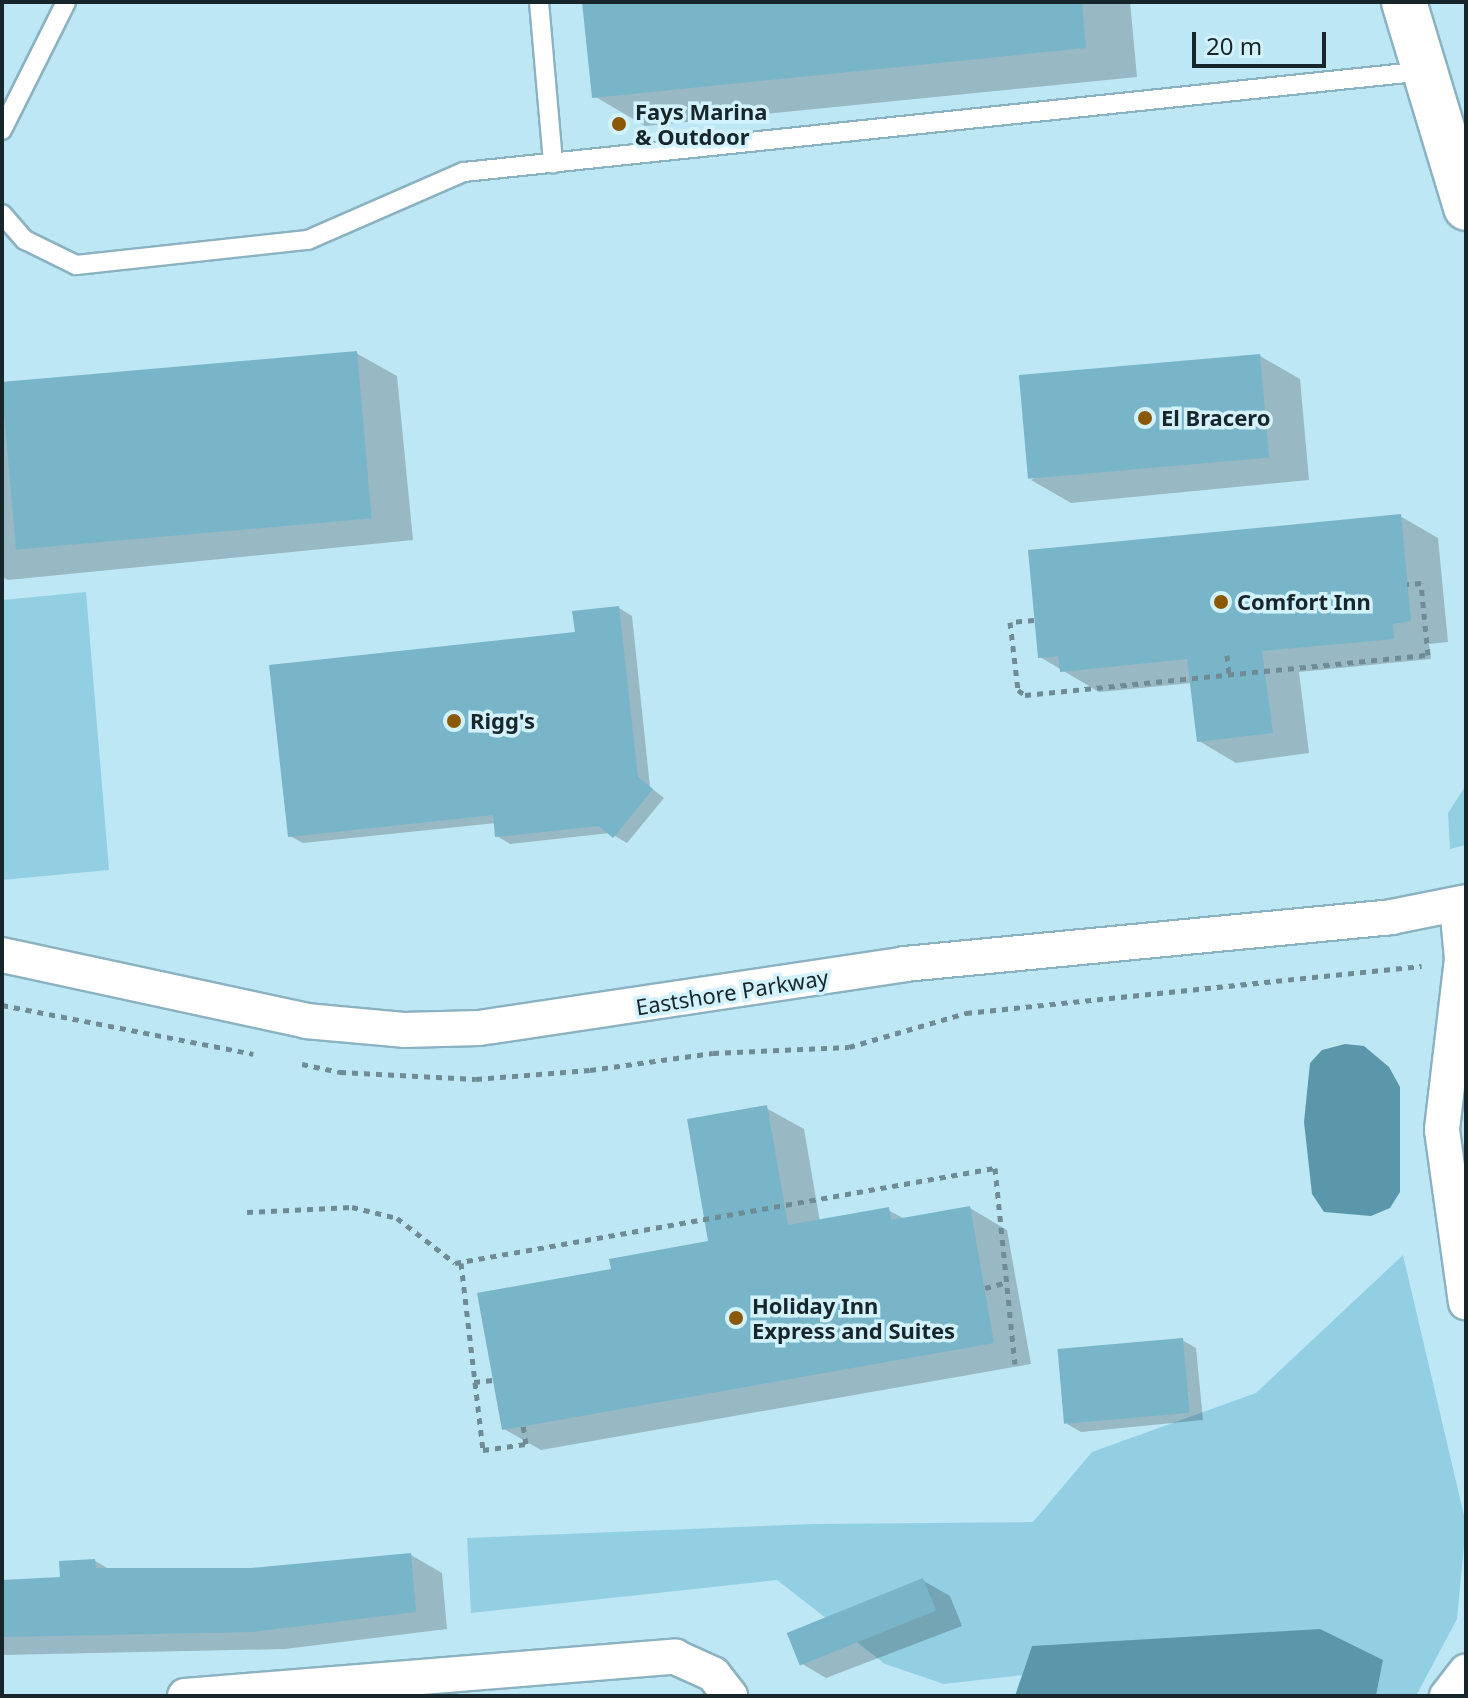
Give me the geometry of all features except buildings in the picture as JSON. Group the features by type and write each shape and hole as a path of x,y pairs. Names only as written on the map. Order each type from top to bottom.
{"main road":[{"path":"1404,2 1466,208"}],"street":[{"name":"Eastshore Parkway","path":"2,955 306,1021 404,1030 479,1028 905,964 1391,917 1462,903"},
{"path":"1462,903 1462,959 1442,1130 1466,1302"},
{"path":"185,1696 675,1657 713,1674 730,1696"},
{"path":"1447,1696 1466,1672"}],"lane":[{"path":"2,130 66,2"},
{"path":"539,2 553,163"},
{"path":"2,214 25,240 76,265 308,240 464,172 1425,71"}],"path":[{"path":"1034,620 1010,622 1018,690 1025,695 1428,655 1421,583 1407,584"},
{"path":"1227,655 1229,674"},
{"path":"247,1212 352,1207 397,1218 461,1263 995,1168 1015,1364"},
{"path":"461,1263 483,1450 526,1444 523,1426"},
{"path":"985,1288 1007,1282"},
{"path":"474,1382 493,1380"}],"shaded area":[{"path":"86,592 109,870 2,880 2,600"},
{"path":"1466,785 1466,845 1450,849 1448,813"},
{"path":"1345,1044 1364,1046 1389,1067 1400,1087 1400,1192 1390,1208 1371,1216 1324,1212 1312,1194 1304,1122 1310,1063 1322,1050"},
{"path":"1403,1255 1466,1524 1457,1619 1416,1696 1376,1696 1383,1660 1032,1646 1022,1675 944,1684 885,1664 777,1580 471,1613 467,1538 813,1524 1033,1522 1092,1452 1256,1393"},
{"path":"1320,1629 1383,1660 1376,1696 1015,1696 1032,1646"}],"place":[{"name":"Fays Marina & Outdoor","path":"619,124"},
{"name":"El Bracero","path":"1145,418"},
{"name":"Comfort Inn","path":"1221,602"},
{"name":"Rigg's","path":"454,721"},
{"name":"Holiday Inn Express and Suites","path":"736,1318"}]}
